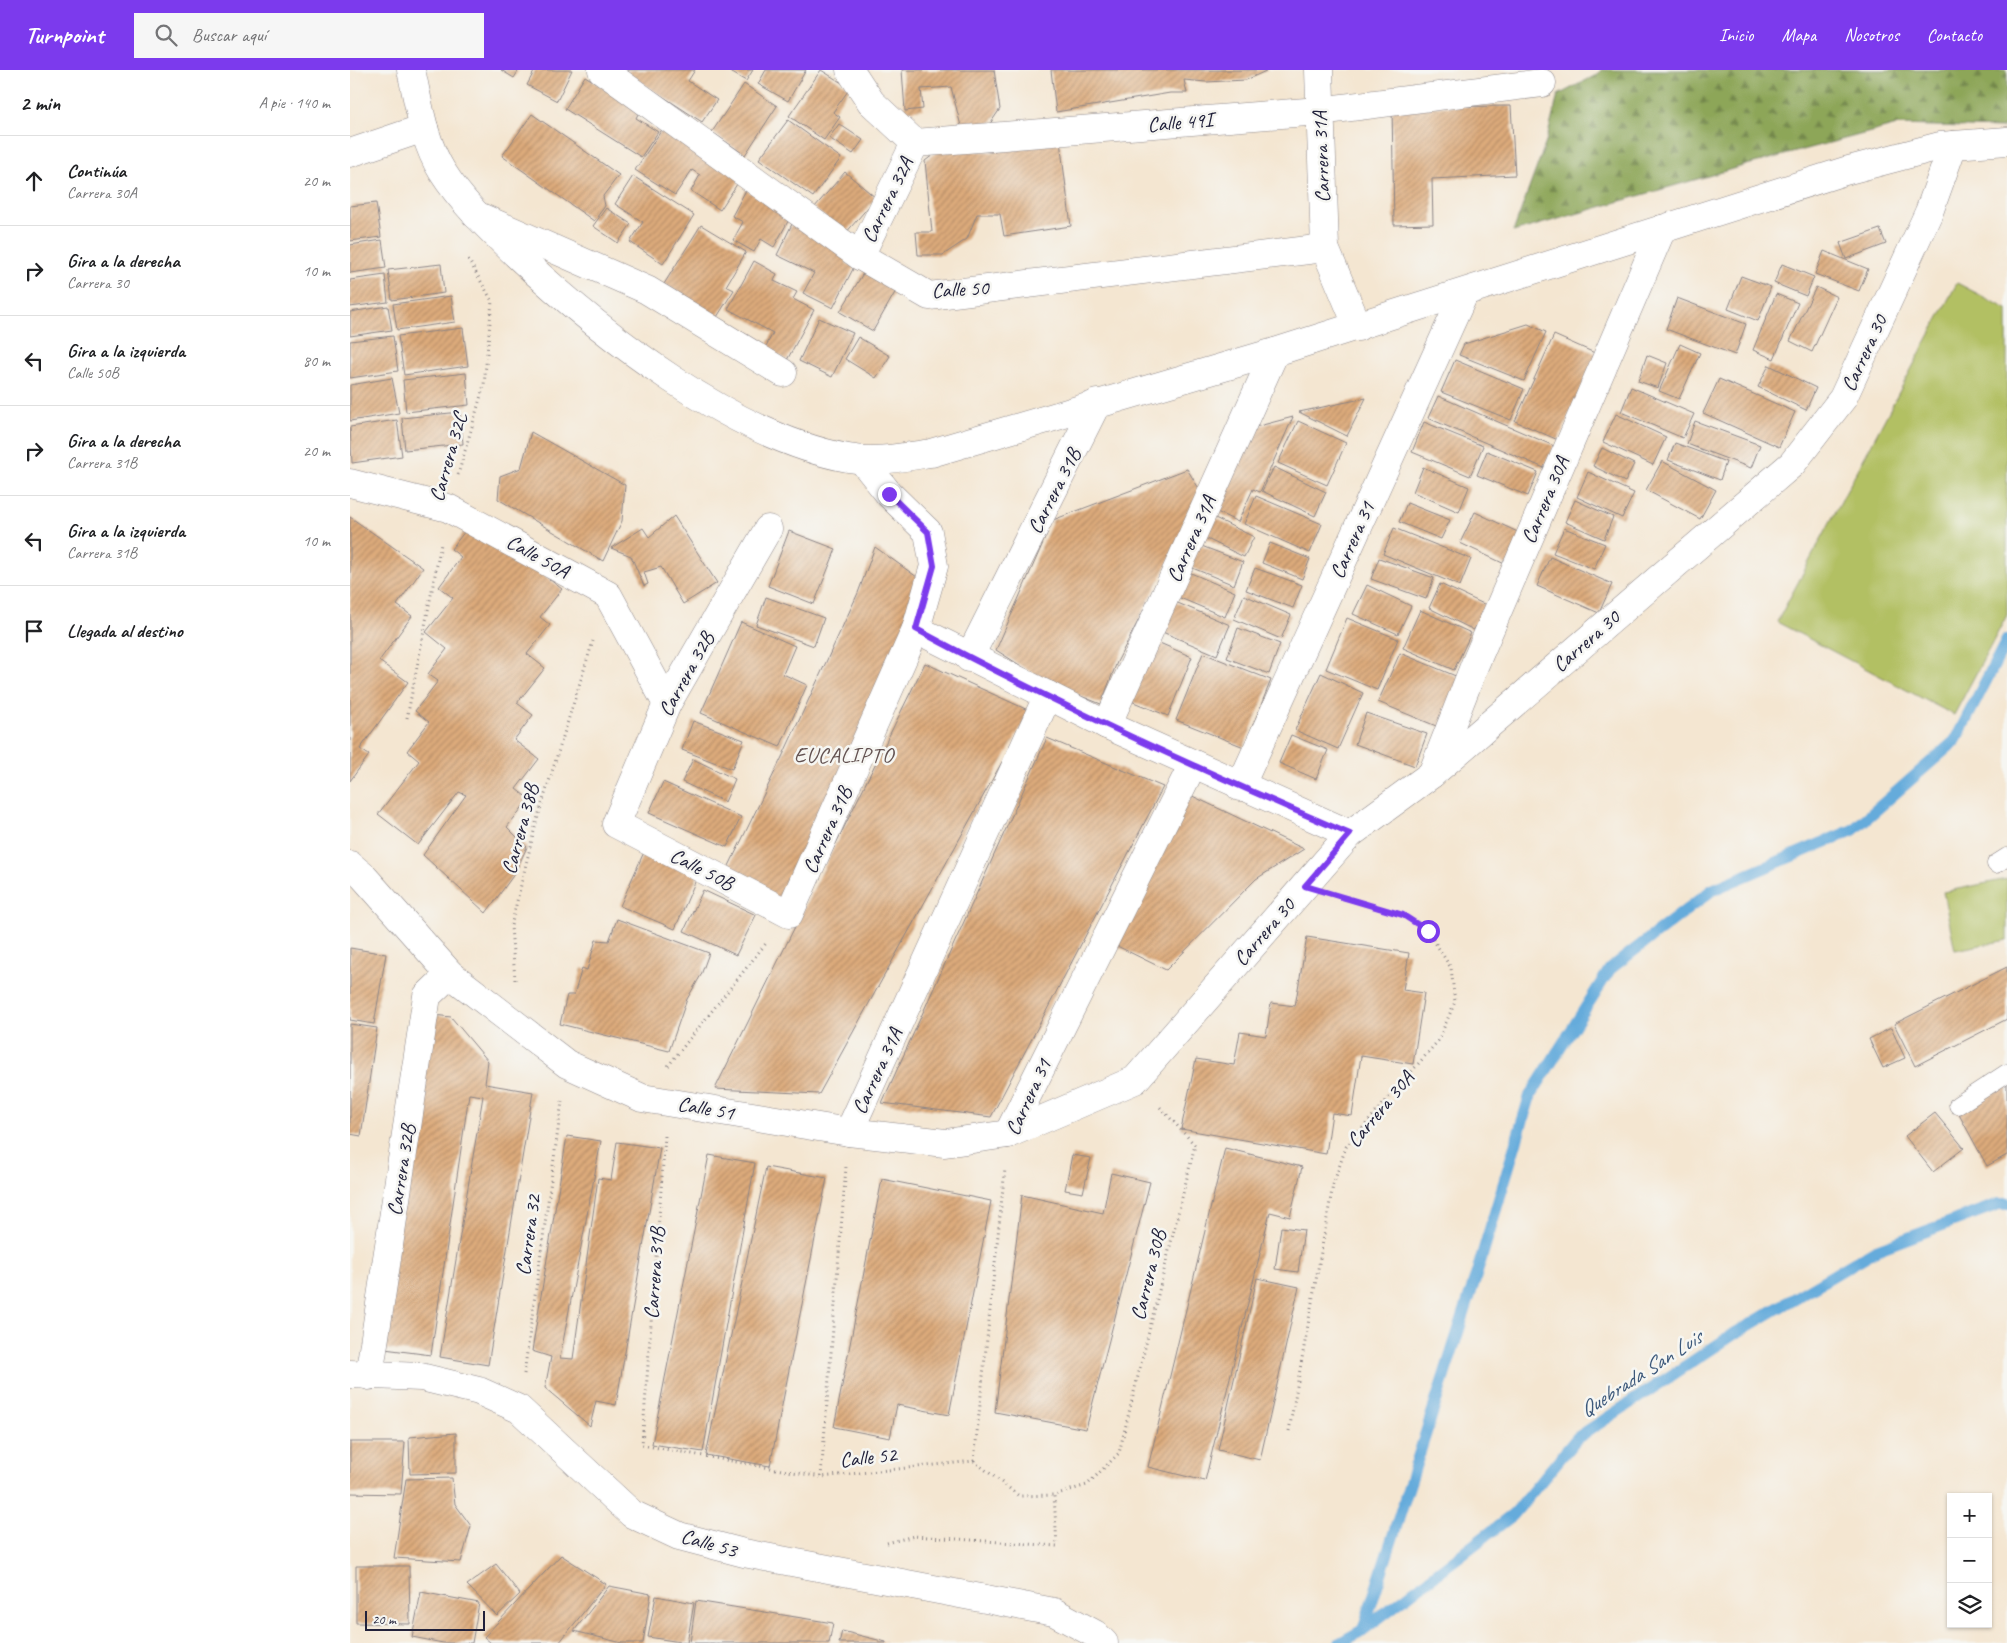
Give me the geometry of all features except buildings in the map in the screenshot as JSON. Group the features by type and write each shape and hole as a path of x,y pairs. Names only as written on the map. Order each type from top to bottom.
{"street":[{"path":"411,70 424,128 441,170 476,215 559,294 611,335 672,378 719,407 781,437 831,454 862,460 882,460 931,453 1275,352 1464,294 1845,171 1923,150 1954,145 2007,141"},
{"name":"Calle 50","path":"602,70 860,256 929,296 1325,248"},
{"path":"850,70 871,102 915,143"},
{"path":"871,102 875,70"},
{"name":"Carrera 31A","path":"1319,70 1325,248 1358,327"},
{"name":"Calle 49I","path":"915,143 1319,111 1542,82"},
{"path":"350,153 424,128"},
{"name":"Carrera 32A","path":"860,256 915,143"},
{"name":"Carrera 30","path":"1135,1080 1350,834 1432,774 1792,464 1843,398 1929,212 1954,145"},
{"path":"476,215 647,290 783,373"},
{"name":"Carrera 30A","path":"1432,774 1475,664 1662,229"},
{"name":"Carrera 31","path":"1240,787 1464,294"},
{"name":"Carrera 31A","path":"1107,725 1275,352"},
{"name":"Carrera 31B","path":"969,658 1098,403"},
{"name":"Carrera 31B","path":"789,914 916,629 934,566 928,532 889,494 862,460"},
{"name":"Calle 50A","path":"350,483 448,508 608,595"},
{"name":"Carrera 32B","path":"616,824 667,704 768,529"},
{"path":"608,595 667,704"},
{"path":"916,629 969,658 1107,725 1240,787 1350,834"},
{"name":"Carrera 31A","path":"849,1132 1048,695"},
{"name":"Carrera 31","path":"1008,1134 1192,764"},
{"name":"Calle 50B","path":"616,824 789,914"},
{"name":"Calle 51","path":"350,865 363,876 450,974 567,1064 655,1100 849,1132 946,1143 1008,1134 1135,1080"},
{"name":"Carrera 32B","path":"360,1375 427,996 450,974"},
{"name":"Calle 53","path":"360,1375 421,1377 479,1391 519,1410 632,1514 679,1536 744,1553 1054,1612 1095,1634 1104,1643"}],"lane":[{"path":"1958,1105 2007,1073"}],"path":[{"name":"Carrera 32C","path":"408,718 448,508 484,384 492,301 461,249 461,234 476,215"},
{"name":"Carrera 38B","path":"516,984 510,926 536,823 608,595"},
{"name":"Carrera 30A","path":"1289,1431 1333,1185 1346,1147 1438,1041 1455,1002 1451,968 1428,931 1403,915 1305,886"},
{"path":"655,1100 789,914"},
{"name":"Carrera 32","path":"519,1410 567,1064"},
{"name":"Carrera 30B","path":"1054,1495 1086,1485 1119,1453 1195,1144 1135,1080"},
{"name":"Carrera 31B","path":"642,1445 655,1100"},
{"name":"Carrera 31A","path":"821,1477 849,1132"},
{"name":"Carrera 31","path":"974,1462 1008,1134"},
{"name":"Calle 52","path":"642,1445 821,1477 974,1462"},
{"path":"885,1544 914,1536 1057,1546 1054,1495 1019,1496 974,1462"}],"green space":[{"path":"1601,70 2007,70 2007,125 2003,128 1897,125 1743,166 1513,232 1546,142 1558,95 1598,74"},
{"path":"1957,283 2007,309 2007,615 1954,715 1777,622"},
{"path":"2007,879 2007,940 1955,950 1943,892"}],"waterway":[{"path":"1363,1630 1475,1279 1530,1096 1610,969 1712,890 1853,830 1955,741 2007,640"},
{"name":"Quebrada San Luis","path":"1340,1643 1363,1630 1513,1515 1577,1438 1734,1334 1876,1250 1999,1204 2007,1204"}],"district":[{"name":"EUCALIPTO","path":"844,754"}],"route":[{"path":"889,494 928,532 934,566 916,629 969,658 1107,725 1240,787 1350,834 1305,886 1403,915 1428,931"}]}
